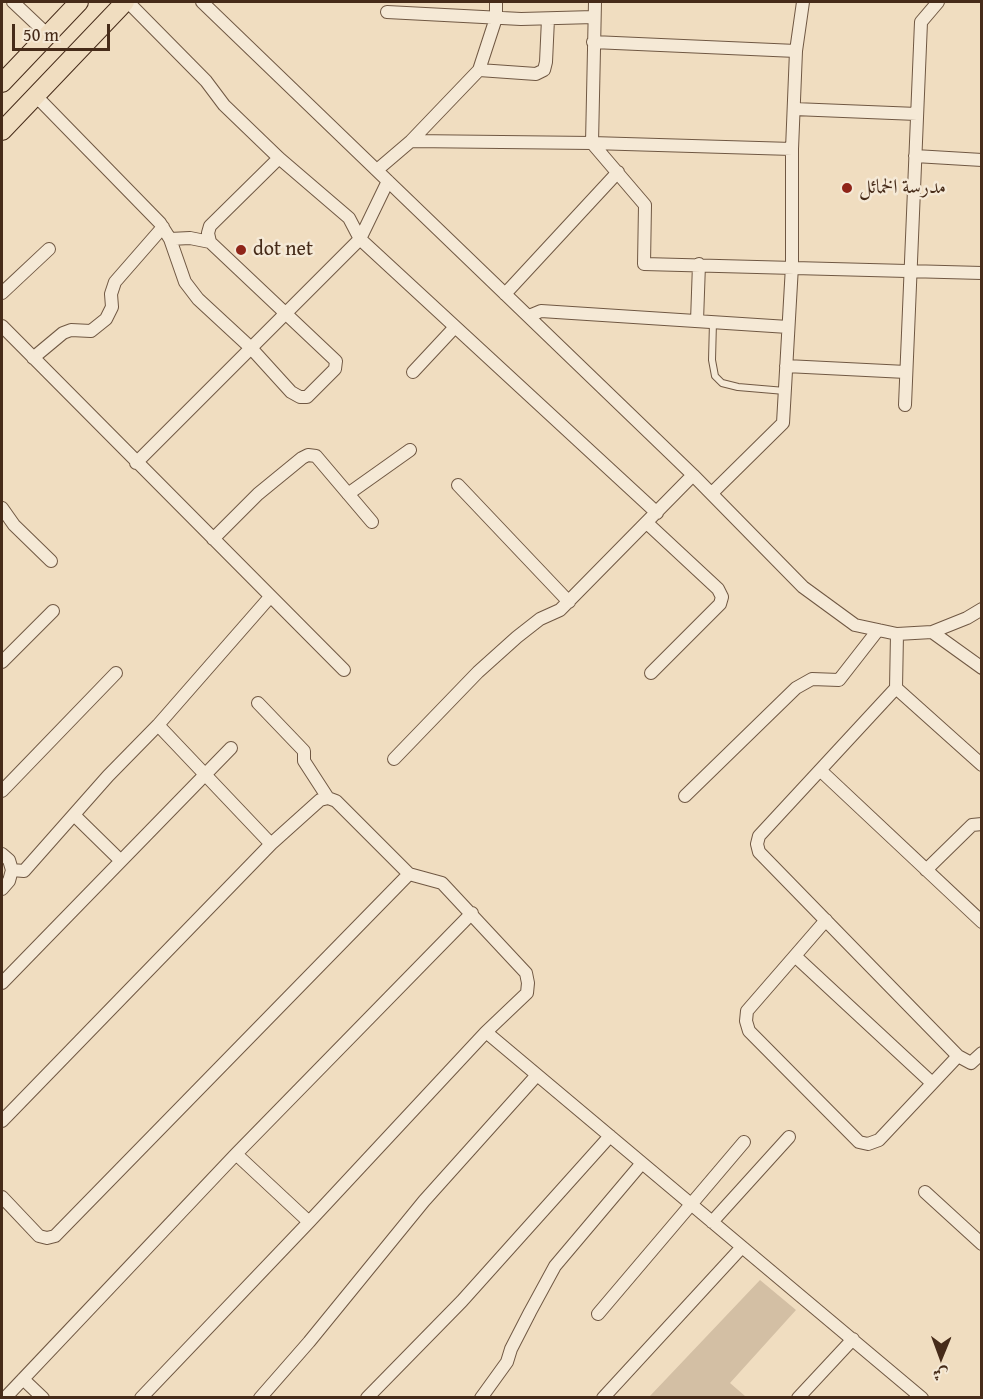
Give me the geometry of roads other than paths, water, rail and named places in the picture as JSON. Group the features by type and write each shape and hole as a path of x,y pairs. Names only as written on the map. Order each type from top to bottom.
{"main road":[{"path":"2,83 80,2"},
{"path":"2,130 111,9 127,2"}],"street":[{"path":"13,2 48,35"},
{"path":"127,2 206,81 224,105 279,158 349,218 360,239 657,513"},
{"path":"202,2 712,493 803,587 855,625 897,634 932,632 967,618 981,609"},
{"path":"377,170 411,141 479,70 496,18 496,2"},
{"path":"712,493 783,423 792,266 792,149 796,51 803,2"},
{"path":"905,405 921,22 938,2"},
{"path":"387,12 548,19 596,6 593,42 592,143 645,205 644,264 792,266 981,273"},
{"path":"479,70 536,74 544,70 548,19"},
{"path":"593,42 796,51"},
{"path":"35,95 163,227 170,239 185,282 291,392 307,398 335,369 336,361 210,242 190,238 170,239"},
{"path":"794,109 917,114"},
{"path":"411,141 592,143 792,149"},
{"path":"915,156 981,160"},
{"path":"210,242 208,232 210,226 279,158"},
{"path":"505,294 618,171"},
{"path":"136,463 360,239 388,181"},
{"path":"33,358 63,333 71,330 91,331 98,328 112,307 111,294 115,282 163,227"},
{"path":"2,293 49,249"},
{"path":"697,321 699,264"},
{"path":"529,316 541,312 788,327"},
{"path":"2,326 136,463 345,670"},
{"path":"412,372 455,327"},
{"path":"786,366 906,372"},
{"path":"348,494 410,450"},
{"path":"213,539 258,494 308,455 316,456 372,522"},
{"path":"394,759 478,672 540,619 560,610 569,602 693,475"},
{"path":"458,485 569,602"},
{"path":"2,508 14,525 51,561"},
{"path":"647,524 718,589 722,597 720,604 651,673"},
{"path":"12,870 24,871 158,725 270,597"},
{"path":"2,662 53,611"},
{"path":"685,796 796,688 812,679 839,680 878,630"},
{"path":"932,632 981,668"},
{"path":"897,634 896,688 759,836 757,844 759,852 958,1056 971,1063 981,1053"},
{"path":"2,791 116,673"},
{"path":"896,688 981,765"},
{"path":"258,703 304,752 304,761 328,798"},
{"path":"158,725 271,844"},
{"path":"2,983 231,748"},
{"path":"820,770 981,922"},
{"path":"2,1120 271,844 320,800 328,798 336,801 409,874 442,883 526,973 527,993 486,1032 141,1398"},
{"path":"74,814 121,861"},
{"path":"926,870 972,825 981,824"},
{"path":"2,854 9,860 12,870 9,881 2,889"},
{"path":"2,1197 39,1236 47,1238 55,1236 409,874"},
{"path":"5,1398 236,1154 471,913"},
{"path":"826,920 747,1011 746,1021 749,1031 859,1142 868,1144 879,1140 958,1056"},
{"path":"795,956 932,1083"},
{"path":"486,1032 922,1398"},
{"path":"260,1398 309,1342 424,1201 537,1075"},
{"path":"367,1398 462,1301 610,1136"},
{"path":"712,1222 789,1137"},
{"path":"598,1314 744,1142"},
{"path":"236,1154 309,1222"},
{"path":"481,1398 507,1362 555,1266 642,1163"},
{"path":"925,1192 981,1244"},
{"path":"603,1398 742,1247"},
{"path":"798,1398 853,1339"},
{"path":"23,1378 43,1398"}],"lane":[{"path":"713,322 712,360 715,376 722,383 784,392"}],"place":[{"name":"مدرسة الخمائل","path":"847,188"},
{"name":"dot net","path":"241,250"}]}
